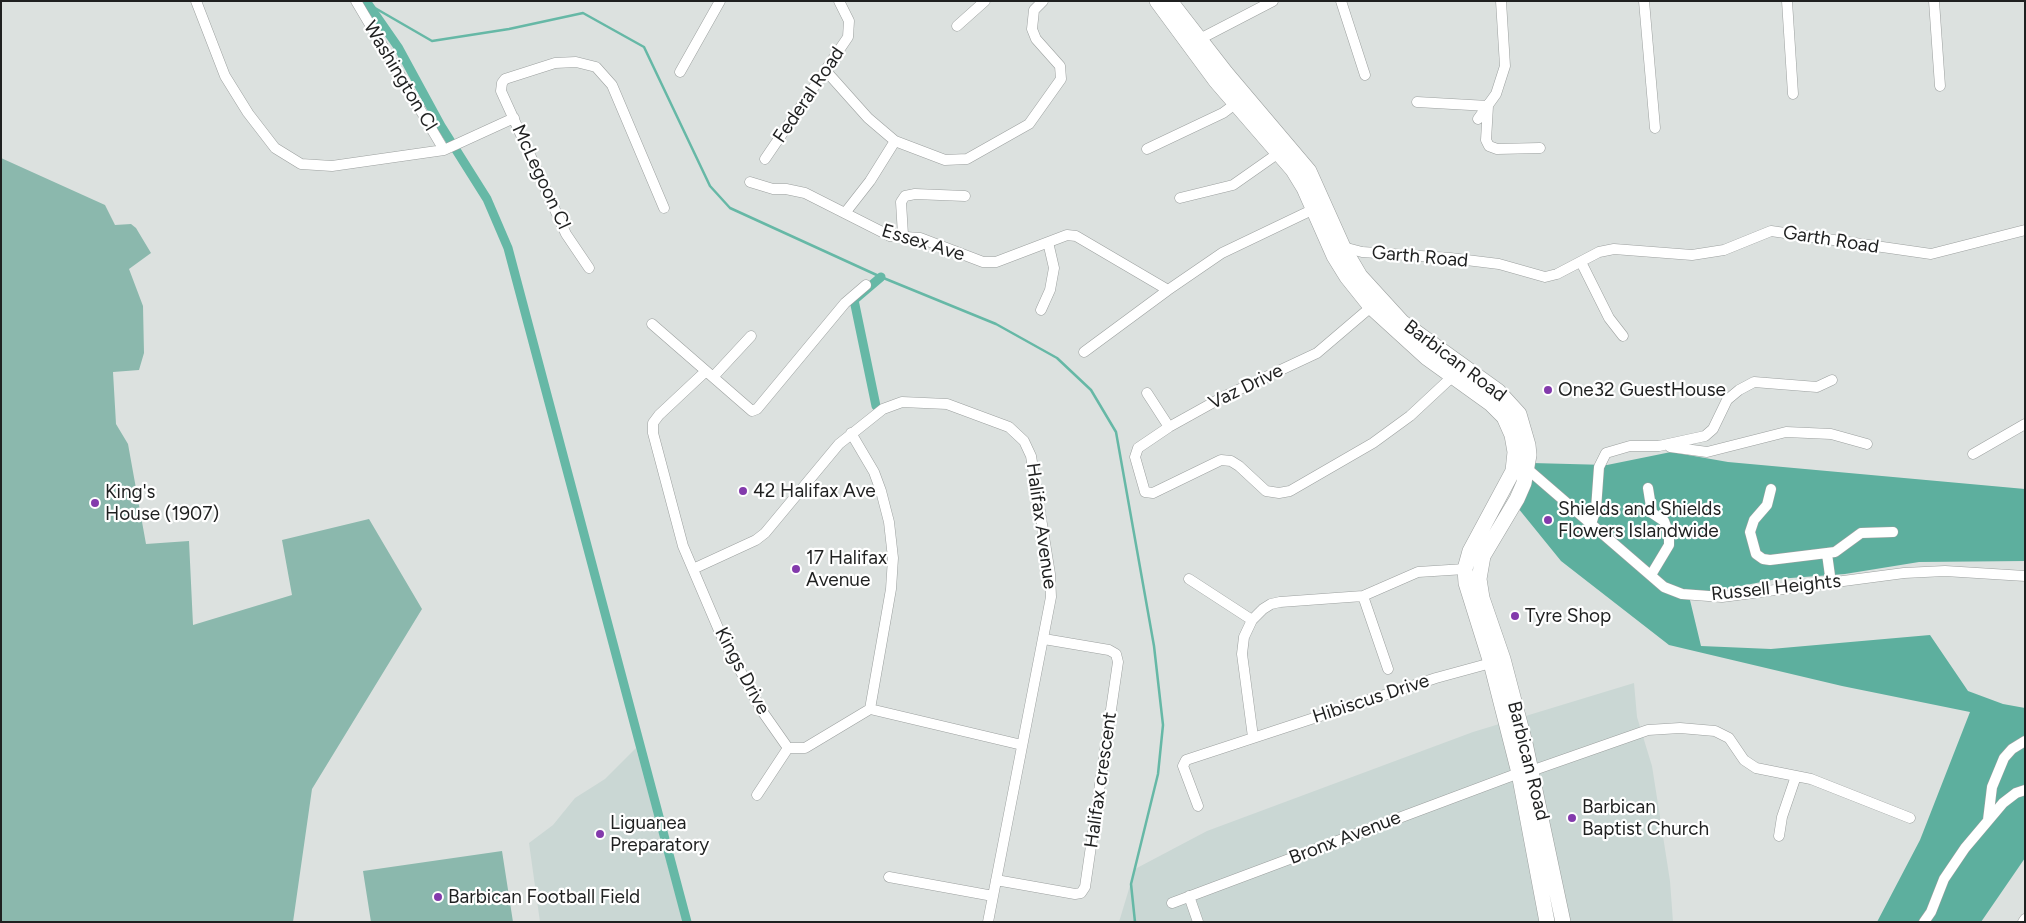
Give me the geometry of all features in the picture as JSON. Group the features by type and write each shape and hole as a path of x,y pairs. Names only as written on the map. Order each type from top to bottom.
{"main road":[{"name":"Barbican Road","path":"1157,1 1309,172 1343,248 1360,276 1402,322 1498,391 1519,414 1526,431 1529,455 1508,482 1474,543 1465,569 1466,583 1525,772 1563,922"},
{"name":"Barbican Road","path":"1170,1 1193,42 1235,104 1280,152 1304,188 1334,256 1371,307 1394,330 1491,404 1504,417 1512,435 1521,464 1517,499 1482,556 1479,579 1482,598 1503,659 1525,772 1547,922"}],"street":[{"path":"196,1 225,76 268,142 284,156 301,164 332,166 444,150 514,118"},
{"name":"Washington Cl","path":"356,1 444,150"},
{"path":"680,72 720,1"},
{"name":"Federal Road","path":"765,159 842,48 850,29 849,21 839,1"},
{"path":"957,26 985,1"},
{"path":"826,71 868,118 895,141 945,160 967,159 1029,124 1058,84 1062,70 1036,38 1032,29 1034,10 1043,1"},
{"path":"1193,42 1261,4 1273,1"},
{"path":"1341,1 1365,75"},
{"path":"1478,120 1488,106 1502,79 1505,66 1501,1"},
{"path":"1644,1 1655,128"},
{"path":"1787,1 1793,94"},
{"path":"1934,1 1940,86"},
{"name":"McLegoon Cl","path":"589,268 566,234 502,91 502,83 509,77 555,63 576,62 596,67 612,85 664,208"},
{"path":"1417,102 1488,106"},
{"path":"1147,149 1223,113 1235,104"},
{"path":"1488,106 1486,140 1489,146 1498,149 1540,148"},
{"path":"845,213 870,181 895,141"},
{"path":"1180,198 1233,185 1280,152"},
{"name":"Essex Ave","path":"750,182 773,189 786,189 805,193 890,236 920,238 990,263 1067,236 1076,236 1168,290"},
{"path":"903,236 900,202 905,196 915,194 965,196"},
{"path":"1084,352 1222,253 1314,209"},
{"name":"Garth Road","path":"1343,248 1362,252 1450,258 1499,264 1545,277 1557,274 1599,252 1614,249 1692,255 1724,250 1771,231 1931,254 2025,230"},
{"path":"1041,310 1050,290 1054,268 1048,242"},
{"path":"1581,262 1609,318 1623,336"},
{"path":"652,324 746,408 752,411 757,409 845,304 866,285"},
{"name":"Vaz Drive","path":"1371,307 1317,352 1223,397 1169,427 1138,448 1135,457 1144,490 1151,494 1221,460 1231,460 1266,490 1279,493 1290,491 1373,443 1410,416 1453,376"},
{"name":"Kings Drive","path":"751,336 653,423 652,433 683,546 734,660 762,710 788,748"},
{"path":"1659,446 1705,436 1713,429 1727,400 1739,390 1754,382 1817,387 1832,380"},
{"path":"1147,393 1169,427"},
{"name":"Halifax Avenue","path":"693,569 756,540 766,533 839,444 883,409 902,402 947,404 1009,427 1024,442 1031,456 1050,574 1051,598 988,922"},
{"path":"1973,454 2025,424"},
{"path":"1591,524 1596,509 1599,467 1606,453 1630,446 1659,446 1707,452 1786,432 1831,434 1867,444"},
{"path":"851,433 874,472 881,491 889,522 893,558 891,589 870,708"},
{"name":"Russell Heights","path":"1521,464 1664,587 1682,594 1722,597 1904,573 1936,571 2025,576"},
{"path":"1648,488 1652,513 1664,521 1669,545 1651,575"},
{"path":"1771,489 1767,504 1754,520 1750,532 1756,554 1770,560 1827,554 1840,550 1861,533 1893,532"},
{"path":"1827,554 1831,583"},
{"path":"1253,737 1242,654 1244,636 1252,620 1270,604 1363,596 1418,572 1465,569"},
{"path":"1189,579 1252,620"},
{"path":"1363,596 1388,669"},
{"name":"Halifax crescent","path":"996,880 1075,894 1081,893 1085,887 1118,662 1116,654 1109,650 1044,639"},
{"name":"Hibiscus Drive","path":"1198,806 1183,766 1186,760 1436,678 1490,663"},
{"path":"757,795 788,748 805,748 870,708 1022,745"},
{"name":"Bronx Avenue","path":"1172,903 1525,772 1648,730 1680,728 1715,731 1729,738 1744,760 1756,768 1811,779 1910,818"},
{"path":"1988,821 1992,787 2004,758 2012,749 2025,741"},
{"path":"1779,836 1782,817 1796,776"},
{"path":"1924,922 1931,912 1944,878 2003,803 2016,793 2025,790"},
{"path":"888,877 994,896"},
{"path":"1189,896 1198,922"}],"shaded area":[{"path":"1634,683 1637,717 1652,766 1670,881 1673,922 1119,922 1135,869 1207,831 1473,732"},
{"name":"Liguanea Preparatory","path":"636,748 683,922 540,922 529,843 553,825 575,798 605,779"}],"green space":[{"path":"1,158 105,205 115,225 131,224 136,228 151,253 129,269 143,306 144,353 139,370 113,372 116,424 128,444 146,544 189,541 193,625 292,595 282,540 369,519 422,609 312,789 293,922 1,922"},
{"path":"1671,452 1728,462 2025,489 2025,561 1919,562 1845,574 1777,579 1689,596 1701,646 1771,649 1930,635 1968,691 2003,704 2025,708 2025,858 1981,922 1877,922 1920,840 1970,712 1842,686 1669,645 1561,561 1518,508 1532,463 1607,465"},
{"name":"Barbican Football Field","path":"502,851 513,922 371,922 363,871"}],"waterway":[{"path":"366,1 398,47 441,126 487,199 508,248 687,922"},
{"path":"368,4 432,41 509,29 583,13 644,47 710,186 730,208 881,277 996,324 1057,358 1091,390 1116,432 1154,646 1163,725 1158,774 1131,884 1135,922"},
{"path":"876,406 854,300 881,277"}],"place":[{"name":"One32 GuestHouse","path":"1548,390"},
{"name":"42 Halifax Ave","path":"743,491"},
{"name":"King's House (1907)","path":"95,503"},
{"name":"Shields and Shields Flowers Islandwide","path":"1548,520"},
{"name":"17 Halifax Avenue","path":"796,569"},
{"name":"Tyre Shop","path":"1515,616"},
{"name":"Barbican Baptist Church","path":"1572,818"},
{"name":"Liguanea Preparatory","path":"600,834"},
{"name":"Barbican Football Field","path":"438,897"}]}
